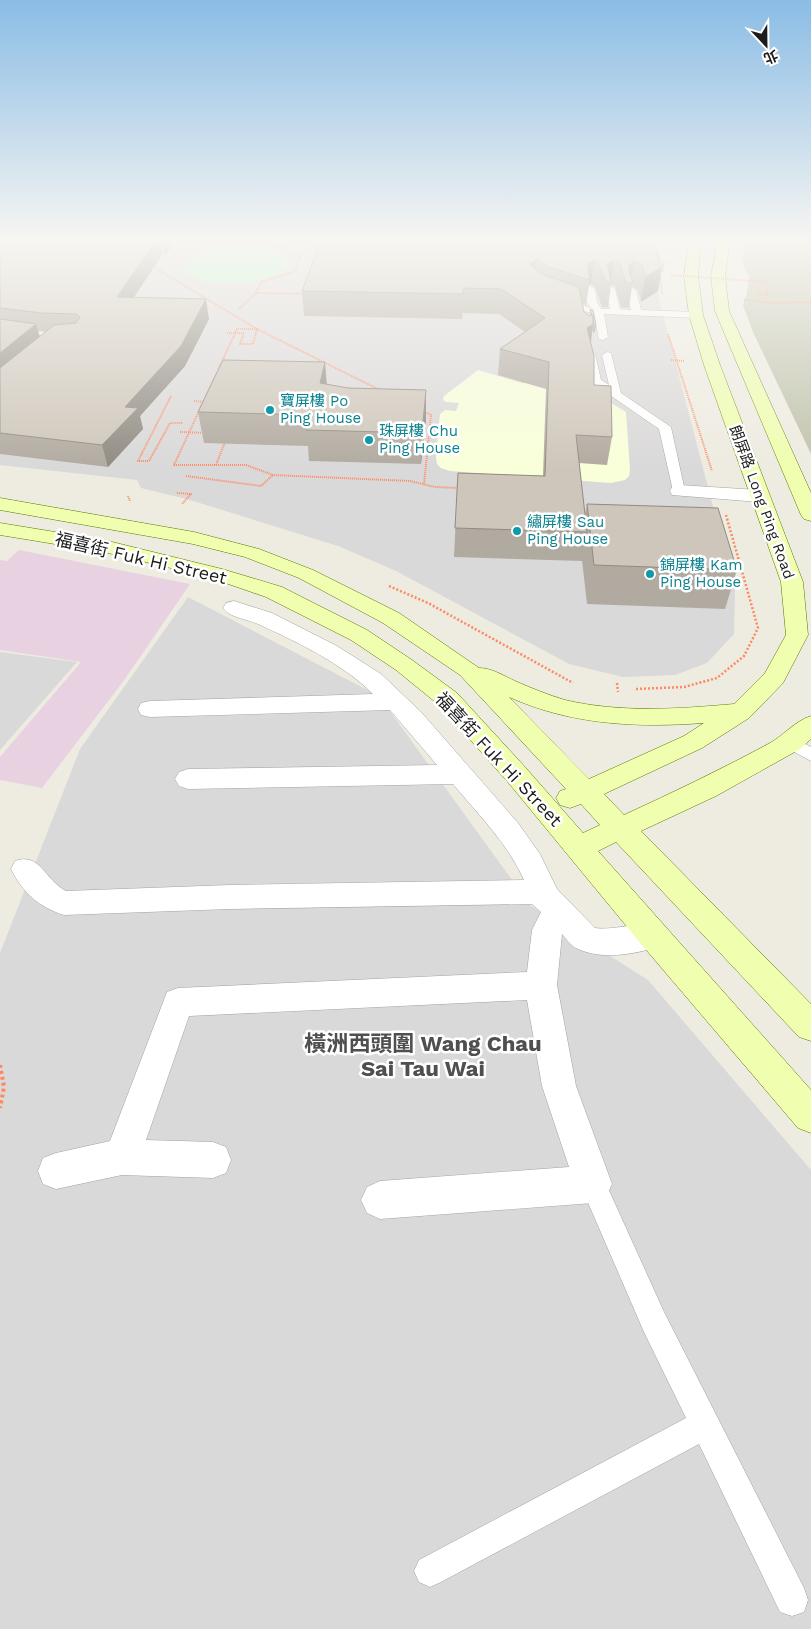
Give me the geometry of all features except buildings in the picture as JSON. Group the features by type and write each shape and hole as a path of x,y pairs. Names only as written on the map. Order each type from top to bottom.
{"main road":[{"name":"朗屏路 Long Ping Road","path":"545,808 648,764 693,742 740,712 775,677 797,635 792,582 759,496 697,317"},
{"name":"朗屏路 Long Ping Road","path":"727,317 811,515"},
{"name":"福喜街 Fuk Hi Street","path":"0,504 194,538 252,553 306,574 391,618 468,670 811,1026"},
{"name":"福喜街 Fuk Hi Street","path":"0,530 104,546 215,573 274,592 359,635 404,665 448,699 579,847 653,936 811,1116"},
{"path":"468,670 541,701 583,712 620,717 668,718 740,712"},
{"path":"579,847 801,749 811,725"}],"street":[{"path":"679,491 759,496"},
{"path":"234,608 264,618 329,651 372,680 396,702 412,718 508,831 530,862 552,903 585,938 592,941 612,942 653,936"},
{"path":"150,709 396,702"},
{"path":"188,780 459,774"},
{"path":"25,870 38,888 48,897 64,903 230,897 534,892 552,903"},
{"path":"380,1200 593,1184 558,1086 541,985 552,903"},
{"path":"122,1157 178,1002 541,985"},
{"path":"56,1171 122,1157 213,1160"}],"lane":[{"path":"600,317 604,337"},
{"path":"590,354 596,382 616,393 665,427 679,491"},
{"path":"607,354 616,393"},
{"path":"593,1184 654,1322 792,1600"},
{"path":"430,1571 705,1424"}],"path":[{"path":"237,317 257,329 388,394"},
{"path":"257,329 236,328 174,465 246,465 273,475 410,481 464,488"},
{"path":"227,333 244,333 240,344 253,344 257,329"},
{"name":"朗屏路 Long Ping Road","path":"668,334 714,477"},
{"path":"670,360 685,361"},
{"path":"171,396 138,461 149,461 170,423 184,424"},
{"path":"194,401 210,402"},
{"path":"422,411 431,415 424,484"},
{"path":"180,432 207,433"},
{"path":"216,465 226,438"},
{"path":"186,476 261,486 273,475"},
{"path":"177,493 191,494 182,504"},
{"path":"128,496 130,501"},
{"path":"627,690 684,687 717,678 744,656 758,628 724,511"},
{"path":"610,691 618,690"},
{"path":"0,1065 3,1070 3,1101 0,1108"}],"shaded area":[{"path":"64,317 664,317 735,591 734,634 707,663 675,675 623,677 569,664 396,571 338,546 190,500 141,488 137,480 0,465 0,339 89,356"},
{"path":"747,317 811,317 811,454"},
{"path":"478,370 522,383 581,385 626,412 629,476 625,480 611,483 450,471 441,468 437,464 436,457 440,414 445,410 456,411 459,403 446,402 443,400 444,396"},
{"path":"19,550 190,584 125,679 42,788 0,780 0,757 81,662 0,650 0,560 7,561"},
{"path":"188,597 379,696 530,905 648,980 811,1170 811,1629 0,1629 0,953 80,749"},
{"path":"0,652 77,662 0,750"}],"place":[{"name":"寶屏樓 Po Ping House","path":"270,410"},
{"name":"珠屏樓 Chu Ping House","path":"369,440"},
{"name":"繡屏樓 Sau Ping House","path":"517,531"},
{"name":"錦屏樓 Kam Ping House","path":"650,574"}],"district":[{"name":"橫洲西頭圍 Wang Chau Sai Tau Wai","path":"423,1056"}]}
